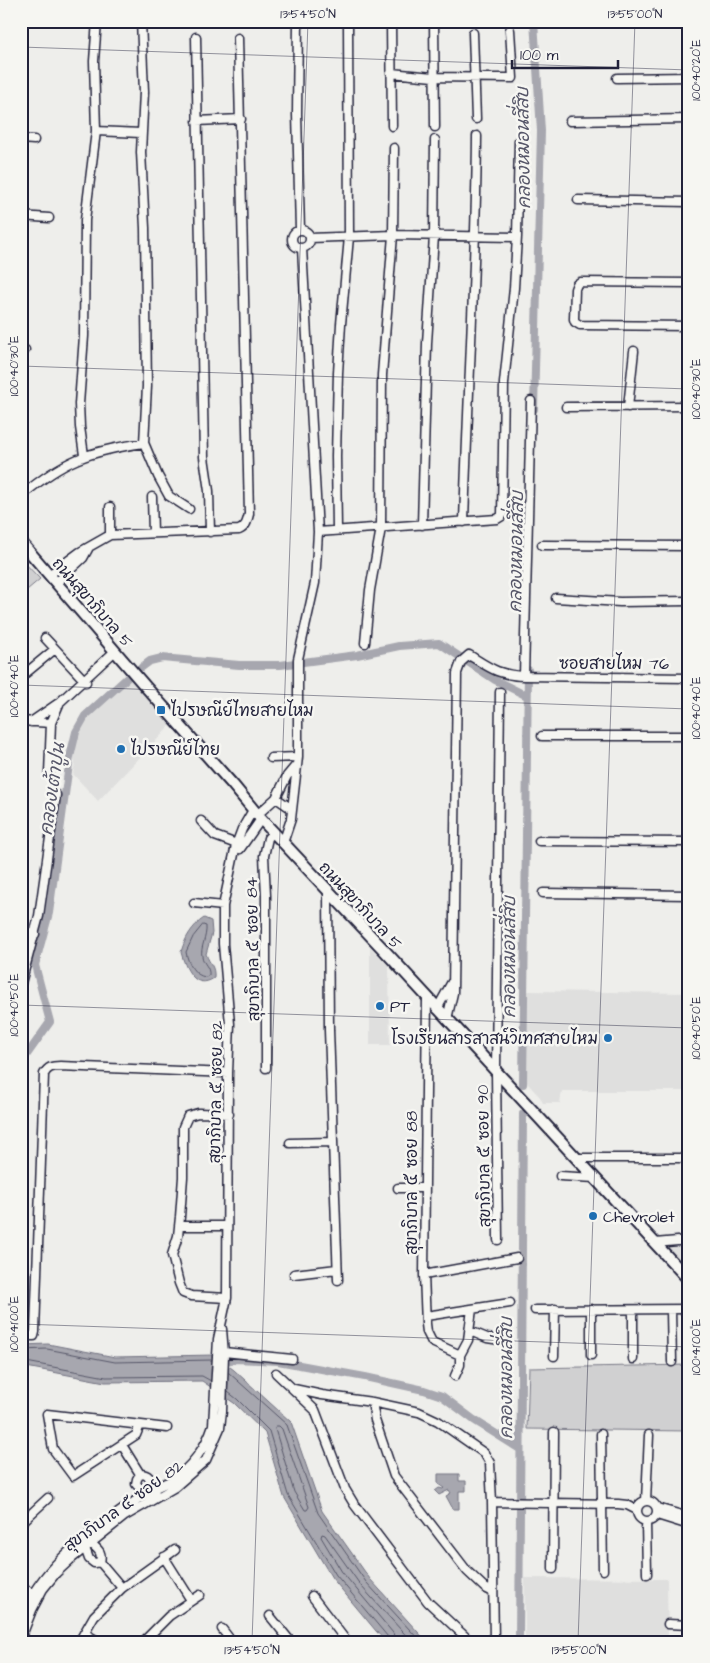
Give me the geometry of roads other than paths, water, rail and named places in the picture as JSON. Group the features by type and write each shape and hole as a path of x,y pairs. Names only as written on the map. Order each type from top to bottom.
{"main road":[{"name":"ถนนสุขาภิบาล 5","path":"21,542 233,784 257,815 689,1280"}],"street":[{"path":"84,455 79,404 84,336 85,220 96,131 94,79 96,21"},
{"path":"141,21 144,106 141,133 147,386 144,443 169,496 189,509"},
{"path":"298,21 297,114 300,230"},
{"path":"337,530 338,373 349,237 348,21"},
{"path":"391,21 392,126"},
{"path":"434,21 435,127"},
{"path":"391,73 434,77 475,76 513,78 510,30"},
{"path":"473,33 476,120"},
{"path":"196,37 204,458 210,491 210,532"},
{"path":"53,579 80,552 110,535 210,532 239,530 245,526 249,514 238,38"},
{"path":"617,78 689,77"},
{"path":"198,121 241,119"},
{"path":"570,121 689,119"},
{"path":"96,131 141,133"},
{"path":"464,522 476,237 477,136"},
{"path":"21,139 34,140"},
{"path":"422,525 427,343 434,236 435,140"},
{"path":"318,532 464,522 497,519 502,516 504,383 514,288 519,140"},
{"path":"365,643 370,590 381,528 382,376 393,235 394,148"},
{"path":"578,200 689,202"},
{"path":"21,216 48,218"},
{"path":"300,230 308,233 310,238 308,244 302,248"},
{"path":"300,230 294,234 293,240 296,246 302,248"},
{"path":"310,238 393,235 517,237"},
{"path":"283,843 291,819 298,760 298,662 318,562 318,532 302,248"},
{"path":"689,283 580,282 575,286 574,309 575,322 580,326 689,326"},
{"path":"628,407 634,351"},
{"path":"525,676 531,401"},
{"path":"566,407 689,406"},
{"path":"21,496 48,475 84,455 108,448 144,443"},
{"path":"152,497 152,533"},
{"path":"110,507 110,535"},
{"path":"542,545 689,546"},
{"path":"556,598 620,602 689,601"},
{"path":"45,638 83,683"},
{"path":"21,677 55,649"},
{"path":"31,722 60,702 116,652"},
{"name":"ซอยสายไหม 76","path":"452,980 457,673 464,660 469,655 495,671 525,676 689,678"},
{"name":"สุขาภิบาล ๕ ซอย 90","path":"498,1240 496,1071 500,692"},
{"path":"49,774 51,723 60,702"},
{"path":"21,721 51,723"},
{"path":"542,736 689,736"},
{"path":"271,758 298,760"},
{"path":"257,815 276,798 287,776 298,760"},
{"path":"21,983 42,902 56,795"},
{"path":"276,798 292,809"},
{"name":"สุขาภิบาล ๕ ซอย 82","path":"21,1617 26,1606 86,1542 152,1495 175,1486 206,1460 220,1428 218,1410 221,1353 218,1339 227,1298 230,1024 223,944 223,906 234,857 257,815"},
{"name":"สุขาภิบาล ๕ ซอย 82","path":"239,845 242,829 257,815"},
{"path":"201,821 215,836 239,845"},
{"name":"สุขาภิบาล ๕ ซอย 84","path":"266,1068 266,906 264,856 268,838 274,832"},
{"path":"538,841 689,842"},
{"path":"328,892 329,1030 338,1280"},
{"path":"543,893 689,895"},
{"path":"194,903 223,906"},
{"path":"21,931 35,934"},
{"path":"437,1008 450,987 452,980"},
{"path":"447,1019 452,1000 452,980"},
{"name":"สุขาภิบาล ๕ ซอย 88","path":"427,997 424,1275 517,1258"},
{"path":"21,1336 34,1336 35,1332 44,1074 46,1069 51,1066 60,1066 228,1074"},
{"path":"227,1298 191,1296 183,1293 172,1255 179,1226 185,1121 188,1116 198,1113 229,1114"},
{"path":"290,1144 333,1142"},
{"path":"577,1158 689,1158"},
{"path":"560,1176 595,1178"},
{"path":"398,1188 425,1188"},
{"path":"179,1226 228,1226"},
{"path":"655,1243 689,1240"},
{"path":"294,1274 337,1269"},
{"path":"424,1275 427,1332 432,1342 460,1355"},
{"path":"426,1316 510,1303"},
{"path":"455,1376 460,1364 460,1355 468,1340 472,1309"},
{"path":"534,1310 689,1310"},
{"path":"554,1356 555,1310"},
{"path":"591,1310 591,1355"},
{"path":"632,1310 633,1359"},
{"path":"671,1310 672,1362"},
{"path":"470,1331 487,1338 500,1340"},
{"path":"221,1353 292,1359"},
{"path":"276,1373 315,1410 348,1496 428,1602 471,1642"},
{"path":"294,1389 372,1402 428,1416 484,1453 490,1463 494,1642"},
{"path":"315,1410 322,1395"},
{"path":"372,1402 375,1420 394,1476 467,1571 485,1588 493,1592"},
{"path":"140,1425 136,1435 73,1476 53,1449 47,1414 167,1428"},
{"path":"554,1432 554,1569"},
{"path":"601,1434 603,1570"},
{"path":"646,1501 649,1435"},
{"path":"122,1445 140,1474"},
{"path":"140,1474 146,1474 151,1478 152,1495"},
{"path":"140,1474 136,1484 152,1495"},
{"path":"21,1523 48,1498"},
{"path":"646,1501 638,1506 637,1510 639,1518 646,1522"},
{"path":"646,1501 654,1504 657,1511 689,1525"},
{"path":"492,1502 627,1505 637,1510"},
{"path":"657,1511 689,1517"},
{"path":"646,1522 654,1518 657,1511"},
{"path":"646,1522 647,1574"},
{"path":"86,1542 101,1552 100,1562 122,1588"},
{"path":"86,1542 89,1559 94,1563 100,1562"},
{"path":"79,1642 94,1616 122,1588 175,1550"},
{"path":"164,1557 191,1600"},
{"path":"21,1587 36,1595"},
{"path":"143,1642 169,1616 200,1595"},
{"path":"312,1596 347,1642"},
{"name":"สุขาภิบาล ๕ ซอย 82","path":"21,1638 26,1606"},
{"path":"270,1616 291,1642"},
{"path":"668,1624 689,1625"},
{"path":"222,1629 232,1642"},
{"path":"84,1633 99,1642"}],"water":[{"path":"204,918 211,921 212,933 206,954 213,968 214,978 201,982 196,980 188,971 181,952 190,933"},
{"path":"48,1344 115,1357 214,1355 234,1370 291,1422 322,1511 370,1579 427,1642 386,1642 332,1578 284,1497 265,1433 234,1403 202,1381 105,1382 21,1366 21,1345"},
{"path":"438,1474 459,1474 459,1481 466,1481 466,1491 459,1491 459,1509 453,1509 446,1496 451,1493 449,1490 439,1495 435,1491 439,1488 444,1488 438,1484"}],"waterway":[{"name":"คลองหมอนสี่สิบ","path":"534,21 541,131 534,409"},
{"name":"คลองเต้าปูน","path":"142,667 150,661 162,658 239,665 280,665 357,655 399,646 439,643 495,680 527,696"},
{"name":"คลองหมอนสี่สิบ","path":"523,1084 528,670"},
{"name":"คลองเต้าปูน","path":"21,1063 50,1022 35,965 49,913 70,757 76,732 85,716 127,678"},
{"name":"คลองหมอนสี่สิบ","path":"519,1642 523,1114"},
{"path":"220,1362 236,1359 278,1361 424,1390 442,1396 474,1420 520,1449"}],"place":[{"name":"ไปรษณีย์ไทยสายไหม","path":"161,710"},
{"name":"ไปรษณีย์ไทย","path":"121,749"},
{"name":"PT","path":"380,1006"},
{"name":"โรงเรียนสารสาสน์วิเทศสายไหม","path":"608,1038"},
{"name":"Chevrolet","path":"593,1216"}]}
